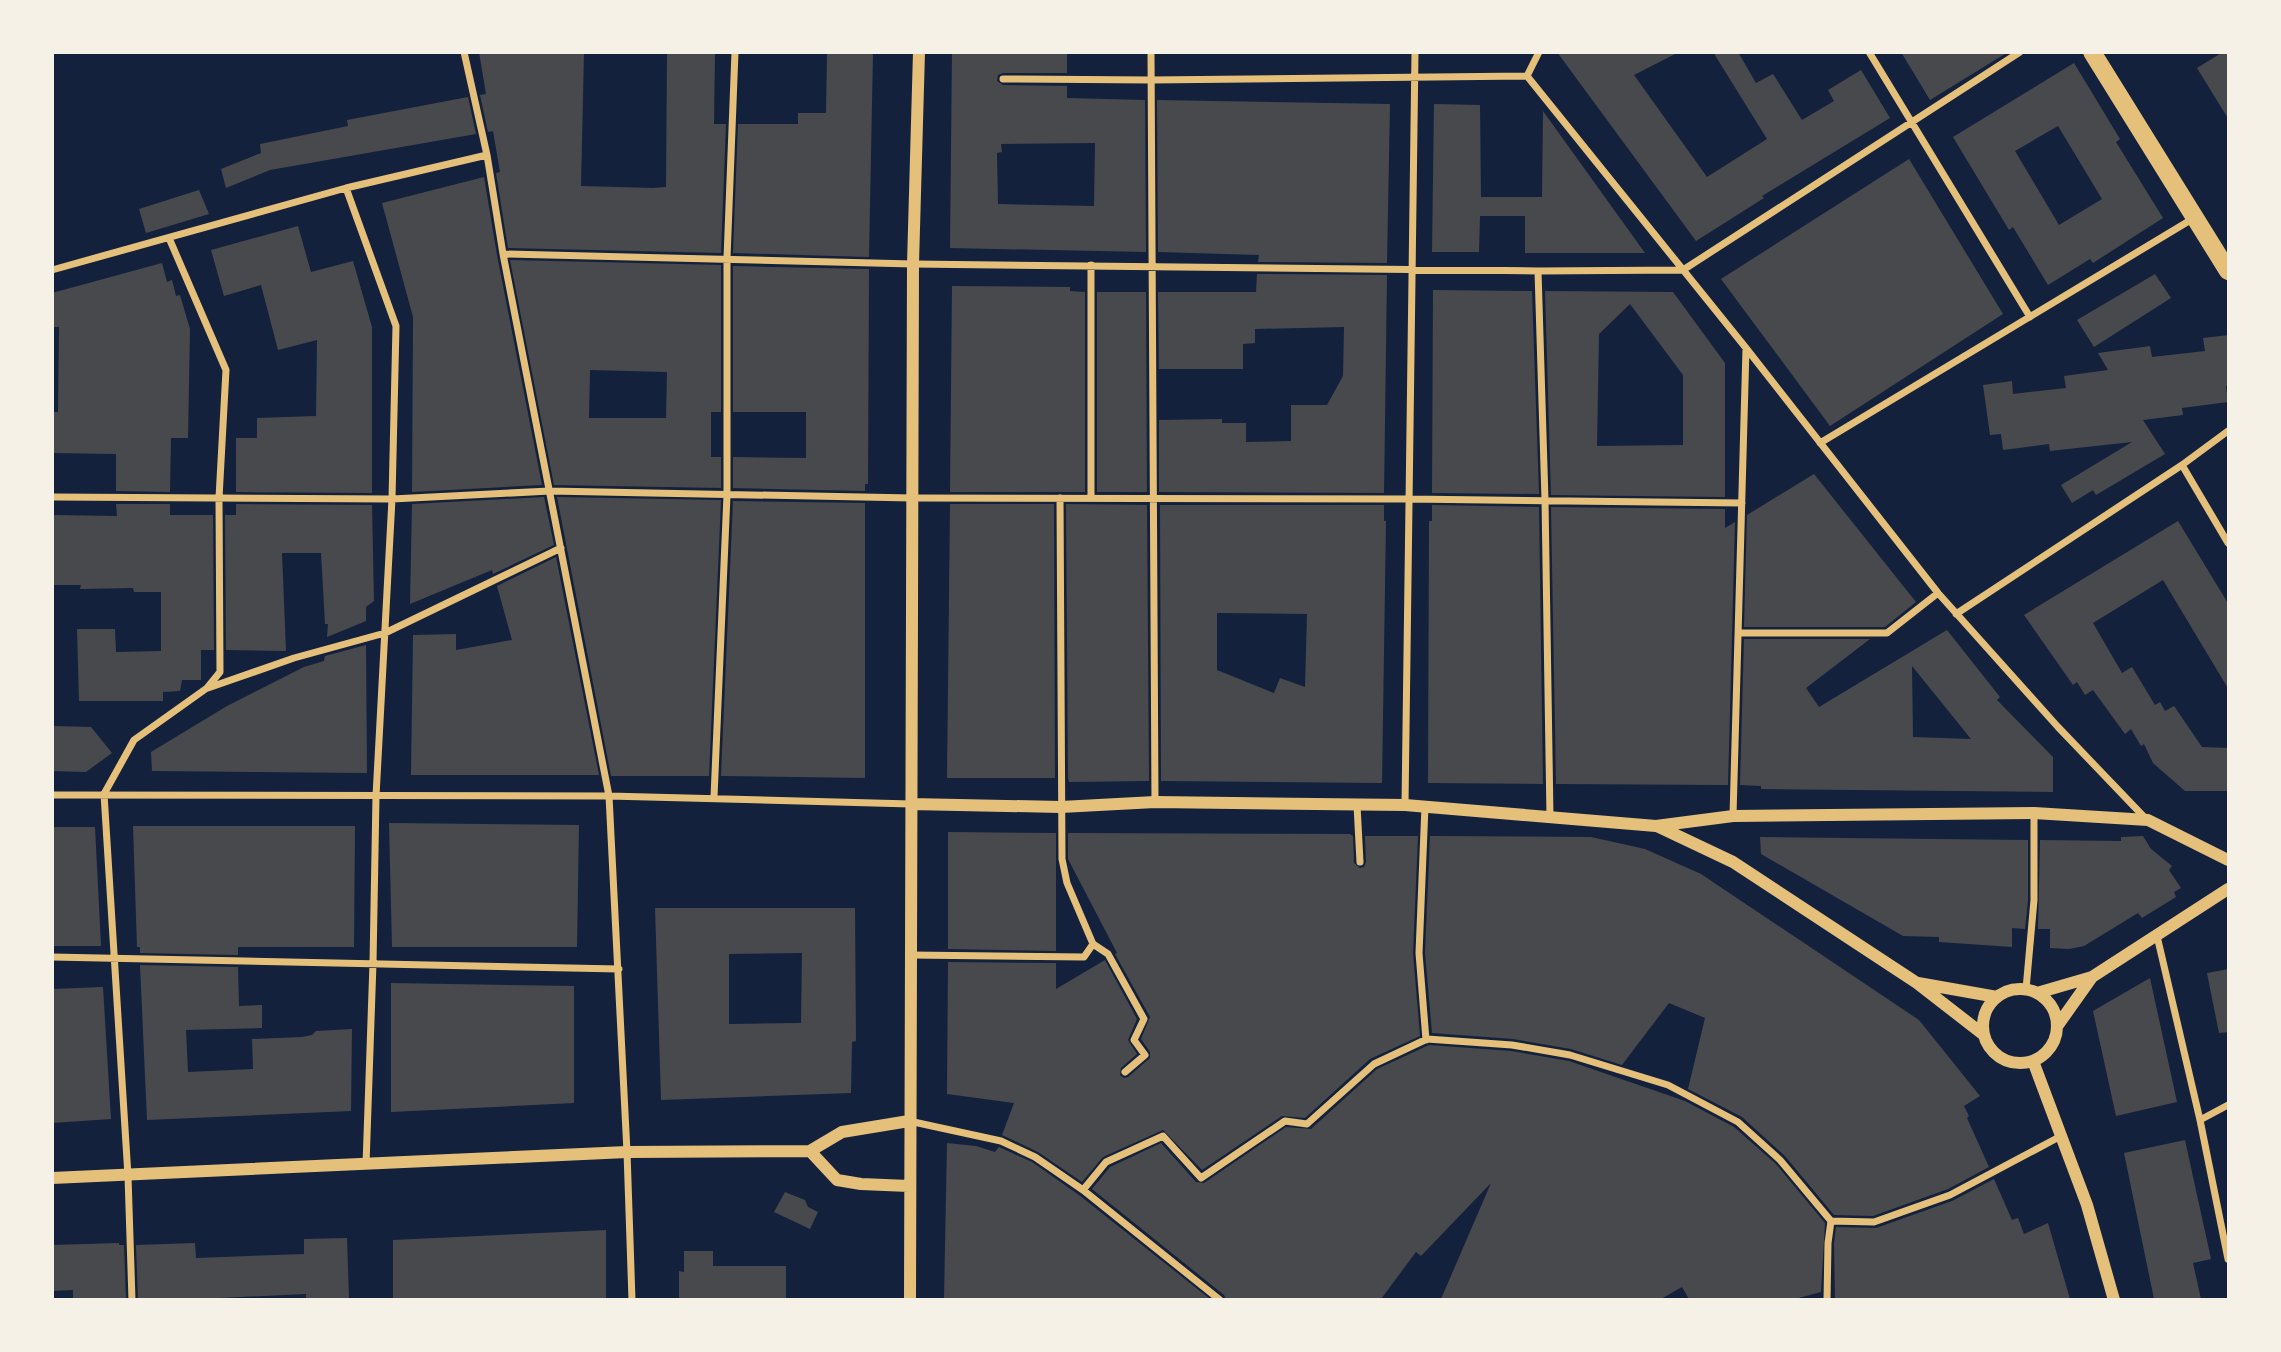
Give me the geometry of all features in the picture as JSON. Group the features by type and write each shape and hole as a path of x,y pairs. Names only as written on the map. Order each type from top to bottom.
{"main road":[{"path":"2092,52 2228,271"}],"street":[{"path":"464,52 487,155 503,254 609,796 619,968 632,1300"},
{"path":"714,797 727,495 727,258 735,52"},
{"path":"910,1300 913,264 919,52"},
{"path":"1151,52 1155,802"},
{"path":"1405,804 1415,52"},
{"path":"1527,76 1539,52"},
{"path":"1869,52 2030,317"},
{"path":"503,254 913,264 1538,271 1683,270 2020,52"},
{"path":"1003,79 1415,79 1527,76"},
{"path":"1527,76 1956,614 2058,727 2148,820 2228,860"},
{"path":"52,271 346,188 487,155"},
{"path":"346,188 396,326 392,499 376,796 366,1165"},
{"path":"1820,443 2195,218"},
{"path":"169,238 226,370 219,498 219,672 207,688"},
{"path":"1091,265 1091,498"},
{"path":"1538,271 1550,817"},
{"path":"1733,816 1746,348"},
{"path":"1956,614 2182,465 2228,431"},
{"path":"2182,465 2228,543"},
{"path":"52,497 392,499 550,491 912,498 1742,503"},
{"path":"1060,498 1062,859 1067,883 1093,944 1108,954 1144,1018 1134,1040 1145,1055 1125,1072"},
{"path":"132,1300 128,1176 104,793 134,740 207,688 294,658 385,633 561,548"},
{"path":"1739,633 1887,633 1938,593"},
{"path":"52,795 104,793 714,797 1061,807 1155,802 1405,804 1656,826 1733,816 2034,813 2148,820"},
{"path":"1357,804 1360,862"},
{"path":"1425,806 1419,957 1426,1040"},
{"path":"2032,991 2034,813"},
{"path":"1656,826 1733,862 1917,983 1984,1035"},
{"path":"2092,976 2058,1025 2054,1043 2046,1054 2033,1061 2020,1063 2007,1061 1996,1055 1984,1035 1984,1015 1997,997 2010,990 2032,991 2092,976 2228,890"},
{"path":"2157,936 2200,1120 2228,1259"},
{"path":"910,955 1084,957 1093,944"},
{"path":"52,957 619,968"},
{"path":"1917,983 1997,997"},
{"path":"2032,991 2047,999 2054,1008 2058,1025"},
{"path":"1083,1190 1106,1162 1163,1136 1201,1178 1285,1121 1307,1124 1374,1064 1426,1040 1525,1048 1570,1055 1668,1085 1738,1122 1780,1160 1831,1221 1827,1300"},
{"path":"2033,1061 2087,1205 2114,1300"},
{"path":"2200,1120 2228,1105"},
{"path":"52,1178 627,1152 810,1151 842,1132 909,1121 1001,1141 1035,1157 1083,1190 1220,1300"},
{"path":"1831,1221 1874,1222 1950,1195 2061,1136"},
{"path":"810,1151 837,1180 909,1186"}],"building":[{"path":"479,52 584,52 581,186 653,188 666,187 667,52 715,52 714,124 726,124 721,253 508,248 496,173 500,172 493,131 488,132 480,95 486,94"},
{"path":"827,52 873,52 869,257 733,253 738,124 798,124 798,113 826,113"},
{"path":"952,52 1067,52 1067,73 1003,73 998,75 997,81 1003,85 1067,86 1067,98 1145,100 1146,252 950,248","holes":["1095,143 1094,206 998,204 997,153 1002,152 1001,144"]},
{"path":"1557,52 1679,52 1634,75 1707,177 1767,139 1713,52 1738,52 1756,83 1773,74 1802,120 1834,101 1828,90 1861,70 1890,118 1762,196 1764,198 1696,241"},
{"path":"1901,52 2008,52 1930,100"},
{"path":"2223,52 2229,52 2229,120 2197,68"},
{"path":"2074,63 2120,139 2116,142 2163,218 2093,263 2090,259 2048,285 2013,227 2009,230 1953,137","holes":["2058,126 2102,199 2059,225 2015,151"]},
{"path":"468,97 476,134 270,170 226,188 221,169 261,153 260,144 348,126 347,120"},
{"path":"1157,100 1390,104 1387,263 1258,262 1259,255 1158,252"},
{"path":"1434,104 1480,105 1481,197 1542,197 1543,111 1645,253 1525,253 1525,216 1480,216 1479,252 1432,252"},
{"path":"1909,159 2003,314 1830,426 1721,279"},
{"path":"484,177 542,485 412,492 413,317 382,203"},
{"path":"199,190 209,214 146,233 139,209"},
{"path":"298,226 311,272 353,261 372,327 372,493 236,492 236,438 257,438 257,418 316,416 317,340 278,350 261,285 224,296 211,250"},
{"path":"510,260 721,265 721,412 711,412 711,457 721,457 721,488 554,485","holes":["590,370 667,372 666,418 589,418"]},
{"path":"162,263 167,282 172,280 176,296 180,295 190,329 188,438 171,438 170,492 116,491 116,454 52,453 52,412 58,412 59,327 52,327 52,293"},
{"path":"733,266 869,269 868,484 865,484 865,491 733,488 733,457 806,458 806,412 733,412"},
{"path":"1257,274 1387,275 1384,493 1159,492 1159,420 1222,419 1222,423 1246,423 1246,442 1291,441 1291,405 1327,405 1343,376 1344,327 1255,329 1255,343 1243,344 1243,369 1159,369 1158,292 1256,292"},
{"path":"2155,274 2171,298 2094,347 2077,320"},
{"path":"952,286 1070,287 1070,291 1085,292 1085,492 950,492"},
{"path":"1433,290 1532,291 1539,494 1432,493"},
{"path":"1545,291 1673,292 1725,363 1725,497 1551,495","holes":["1630,304 1683,375 1683,445 1597,446 1599,334"]},
{"path":"1097,292 1146,292 1147,492 1097,492"},
{"path":"2229,335 2229,386 2226,386 2228,402 2182,408 2183,415 2143,420 2165,454 2096,495 2093,490 2072,503 2061,485 2132,442 2050,451 2049,444 2003,450 2001,434 1990,435 1983,385 2012,381 2013,394 2066,388 2064,376 2108,370 2098,353 2150,346 2152,357 2205,351 2203,338"},
{"path":"1814,474 1916,602 1885,627 1744,627 1747,515"},
{"path":"544,497 554,545 493,574 492,570 410,604 412,504"},
{"path":"557,497 721,500 709,776 611,776"},
{"path":"733,501 865,503 865,778 721,776"},
{"path":"116,504 170,504 170,515 213,515 214,650 201,650 201,680 182,680 180,691 163,692 163,701 79,701 77,629 115,629 116,652 161,651 161,592 134,592 133,588 80,589 81,585 52,585 52,515 117,516"},
{"path":"236,504 372,505 374,601 366,607 366,621 327,637 321,553 282,553 286,651 226,650 225,515 236,515"},
{"path":"950,504 1054,504 1055,778 947,778"},
{"path":"1066,504 1147,505 1149,781 1069,782"},
{"path":"1160,505 1384,505 1386,521 1382,783 1161,781","holes":["1217,613 1307,614 1305,687 1280,678 1274,693 1217,670"]},
{"path":"1432,505 1539,507 1543,784 1428,783 1429,521 1432,521"},
{"path":"1551,507 1725,509 1725,528 1735,522 1728,785 1556,784"},
{"path":"2178,521 2229,605 2229,690 2163,580 2093,623 2122,673 2132,667 2155,705 2160,702 2165,711 2174,706 2202,747 2229,748 2229,791 2185,791 2153,763 2144,744 2141,746 2131,729 2125,734 2093,690 2085,695 2077,682 2073,685 2024,615"},
{"path":"556,557 599,775 411,775 413,635 456,634 456,650 512,640 497,586"},
{"path":"1947,630 2000,697 1997,700 2053,757 2053,792 1761,789 1761,786 1740,785 1744,639 1870,639 1806,688 1819,707","holes":["1912,666 1971,739 1913,737"]},
{"path":"366,645 367,773 152,771 151,752 227,706 304,667 324,661 325,656"},
{"path":"52,726 91,727 112,753 86,772 52,771"},
{"path":"389,823 579,825 577,947 392,947"},
{"path":"133,826 355,826 354,947 238,947 238,955 140,953 140,947 137,947"},
{"path":"52,827 95,827 101,946 52,946"},
{"path":"948,832 1056,833 1056,951 948,949"},
{"path":"1068,833 1350,834 1353,836 1354,863 1360,868 1364,867 1366,862 1365,836 1418,836 1413,953 1420,1036 1370,1059 1305,1118 1282,1116 1202,1170 1163,1130 1103,1157 1082,1182 1038,1152 1002,1135 1014,1103 947,1094 948,962 1056,963 1056,989 1105,960 1137,1019 1128,1040 1137,1054 1121,1068 1120,1075 1128,1077 1150,1058 1150,1052 1141,1039 1150,1017 1068,859"},
{"path":"1430,836 1591,837 1645,849 1701,874 1919,1020 1980,1096 1964,1106 1989,1167 1948,1189 1873,1216 1834,1215 1785,1156 1742,1117 1688,1089 1705,1018 1669,1003 1622,1065 1571,1049 1513,1039 1432,1033 1425,953"},
{"path":"2143,836 2151,849 2172,866 2169,870 2181,888 2174,892 2176,897 2142,918 2138,913 2084,946 2069,949 2050,948 2050,929 2038,929 2040,840 2121,841 2121,837"},
{"path":"1760,837 2028,840 2025,929 2012,928 2012,947 1939,942 1939,937 1903,936 1761,854"},
{"path":"655,908 855,908 856,1041 852,1042 851,1093 661,1100","holes":["802,953 801,1023 729,1024 729,954"]},
{"path":"140,965 238,967 239,1006 262,1005 262,1028 186,1030 188,1072 253,1069 252,1039 302,1037 312,1035 316,1031 352,1029 351,1111 147,1120"},
{"path":"2229,969 2229,1032 2219,1033 2207,973"},
{"path":"2150,978 2177,1102 2116,1116 2093,1011"},
{"path":"391,983 574,986 574,1103 391,1112"},
{"path":"103,987 111,1119 52,1123 52,989"},
{"path":"1429,1045 1511,1051 1569,1061 1685,1101 1734,1127 1776,1164 1825,1223 1821,1292 1795,1299 1689,1299 1682,1287 1661,1299 1441,1299 1491,1183 1421,1256 1416,1252 1381,1299 1226,1299 1092,1189 1110,1167 1161,1143 1196,1182 1204,1183 1286,1127 1311,1129 1377,1069"},
{"path":"2185,1140 2211,1259 2193,1263 2201,1299 2154,1299 2124,1153"},
{"path":"947,1143 976,1146 995,1152 999,1147 1032,1162 1079,1195 1210,1299 944,1299"},
{"path":"1994,1179 2012,1220 2018,1218 2024,1234 2048,1223 2070,1299 1835,1299 1836,1227 1876,1228 1952,1201"},
{"path":"785,1192 805,1200 808,1207 818,1212 810,1229 774,1212"},
{"path":"606,1230 606,1299 393,1299 393,1240"},
{"path":"347,1238 349,1299 306,1299 306,1294 138,1299 136,1245 195,1243 196,1258 304,1254 304,1239"},
{"path":"52,1245 124,1245 126,1299 73,1299 73,1290 52,1291"},
{"path":"684,1251 713,1251 713,1266 786,1266 786,1299 679,1299 679,1271 684,1272"}]}
